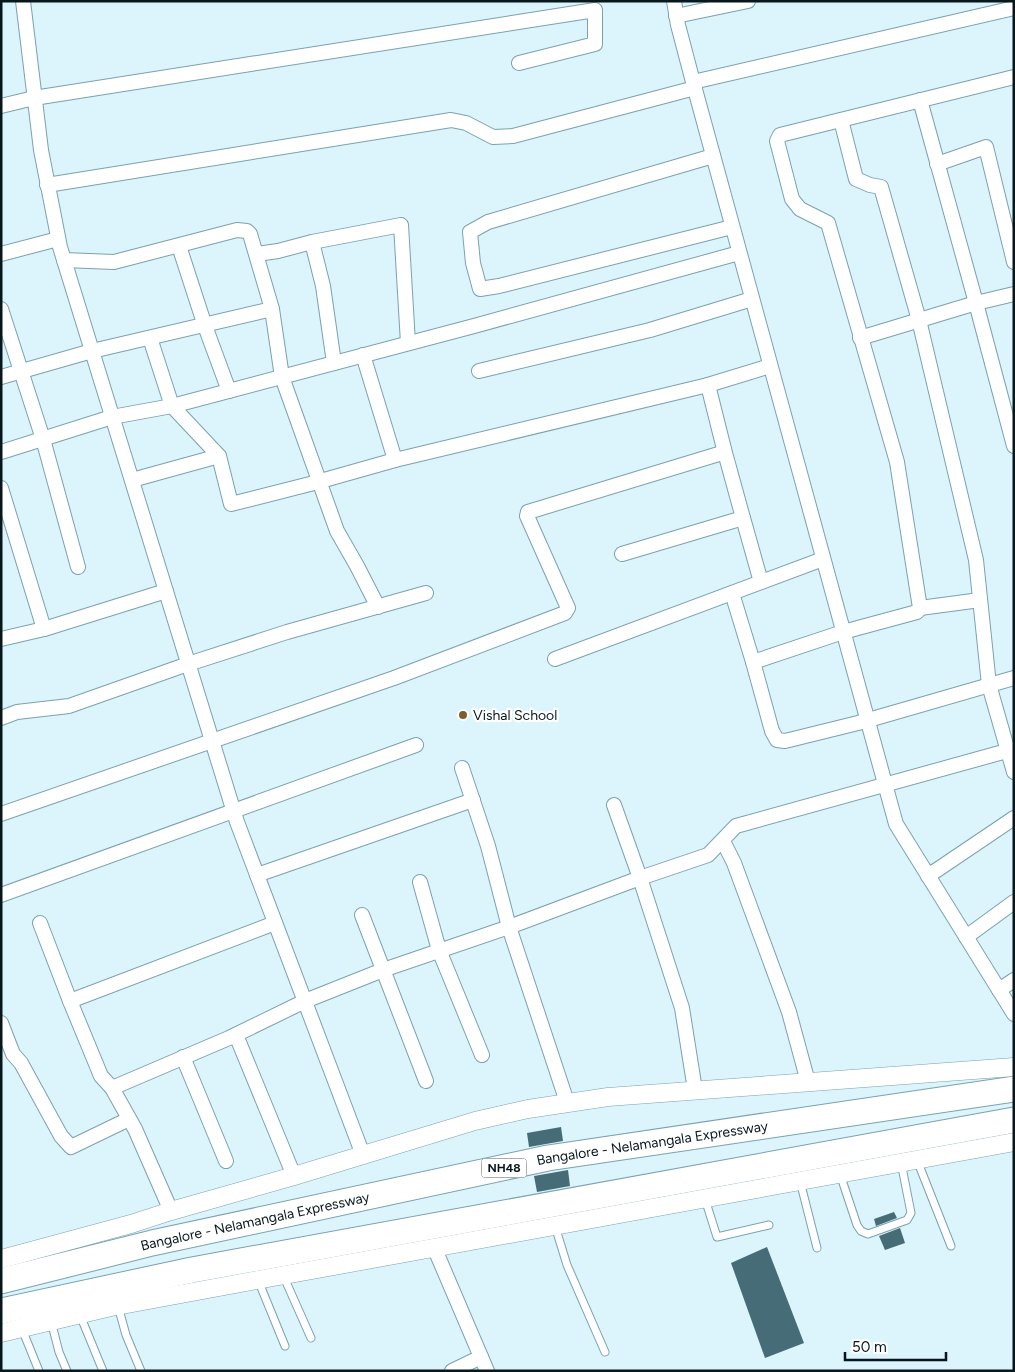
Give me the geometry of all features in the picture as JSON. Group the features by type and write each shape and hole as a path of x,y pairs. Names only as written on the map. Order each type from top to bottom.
{"highway":[{"name":"Bangalore - Nelamangala Expressway","path":"1,1281 152,1243 548,1158 1014,1089"},
{"path":"1,1311 192,1270 1014,1120"}],"street":[{"path":"24,1 41,150 58,239 64,260 233,810 363,1155"},
{"path":"674,1 676,16 739,253 896,824 1014,1014"},
{"path":"676,16 748,1"},
{"path":"1,106 34,98 594,5 595,44 519,63"},
{"path":"48,185 451,120 466,123 493,137 513,136 694,85 1014,8"},
{"path":"920,608 898,462 860,338 828,223 800,209 792,199 777,141 780,135 1014,77"},
{"path":"920,100 1014,446"},
{"path":"841,120 856,178 870,185 881,187 919,320 976,560 989,685 1011,750 1014,772"},
{"path":"937,164 986,147 1014,262"},
{"path":"713,156 488,222 470,232 473,263 480,289 499,286 732,226"},
{"path":"256,254 401,226 408,343"},
{"path":"64,260 114,262 237,230 246,231 250,234 272,309 282,377 318,482 336,531 358,566 378,606"},
{"path":"1,254 58,239"},
{"path":"312,242 323,286 334,363"},
{"path":"179,246 204,326 229,391"},
{"path":"1,452 112,417 172,406 739,253"},
{"path":"860,338 976,303 1014,294"},
{"path":"479,371 650,330 752,300"},
{"path":"1,309 43,439 78,567"},
{"path":"1,378 92,351 272,309"},
{"path":"150,338 172,406 219,456 231,504 395,460 708,385 770,366"},
{"path":"364,355 395,460"},
{"path":"708,385 760,582"},
{"path":"1,814 394,678 565,613 568,608 527,516 528,512 722,453 724,449"},
{"path":"132,480 219,456"},
{"path":"1,488 44,629"},
{"path":"622,554 743,518"},
{"path":"555,659 823,559"},
{"path":"1,639 44,629 166,591"},
{"path":"1,718 17,712 69,706 188,664 287,632 426,593"},
{"path":"732,593 772,731 777,740 785,741 867,720 1014,678"},
{"path":"753,662 843,632 917,612 920,608 980,600"},
{"path":"1,895 416,745"},
{"path":"112,1088 236,1034 305,1001 382,970 509,927 640,878 708,855 736,826 1011,750"},
{"path":"462,768 488,846 509,927 567,1102"},
{"path":"257,875 473,800"},
{"path":"614,805 682,1008 695,1090"},
{"path":"928,876 1014,818"},
{"path":"723,841 734,863 789,1012 808,1082"},
{"path":"420,882 440,950 482,1055"},
{"path":"966,937 1014,902"},
{"path":"362,914 426,1082"},
{"path":"40,923 101,1076 112,1088 135,1130 171,1211"},
{"path":"70,1001 275,923"},
{"path":"999,990 1014,980"},
{"path":"1,1023 7,1057 21,1062 61,1136 71,1147 129,1119"},
{"path":"236,1034 294,1176"},
{"path":"183,1057 226,1161"},
{"path":"1,1259 130,1224 475,1121 567,1102 695,1090 1014,1067"},
{"path":"1,1333 118,1306 1014,1142"},
{"path":"434,1247 487,1371"},
{"path":"452,1371 481,1356"}],"lane":[{"path":"840,1174 857,1225 868,1234 907,1220 911,1213 909,1161"},
{"path":"909,1161 950,1246"},
{"path":"800,1181 817,1248"},
{"path":"705,1198 717,1237 769,1225"},
{"path":"554,1225 567,1265 605,1352"},
{"path":"283,1275 311,1338"},
{"path":"258,1280 285,1346"},
{"path":"118,1306 126,1334 141,1371"},
{"path":"80,1314 103,1371"},
{"path":"51,1321 59,1352 67,1371"},
{"path":"22,1328 39,1371"}],"building":[{"path":"561,1127 563,1141 529,1147 527,1133"},
{"path":"568,1170 570,1186 537,1192 534,1176"},
{"path":"894,1212 897,1218 876,1226 874,1219"},
{"path":"900,1228 905,1243 885,1250 879,1236"},
{"path":"767,1247 804,1343 765,1358 731,1263"}],"place":[{"name":"Vishal School","path":"463,715"}]}
